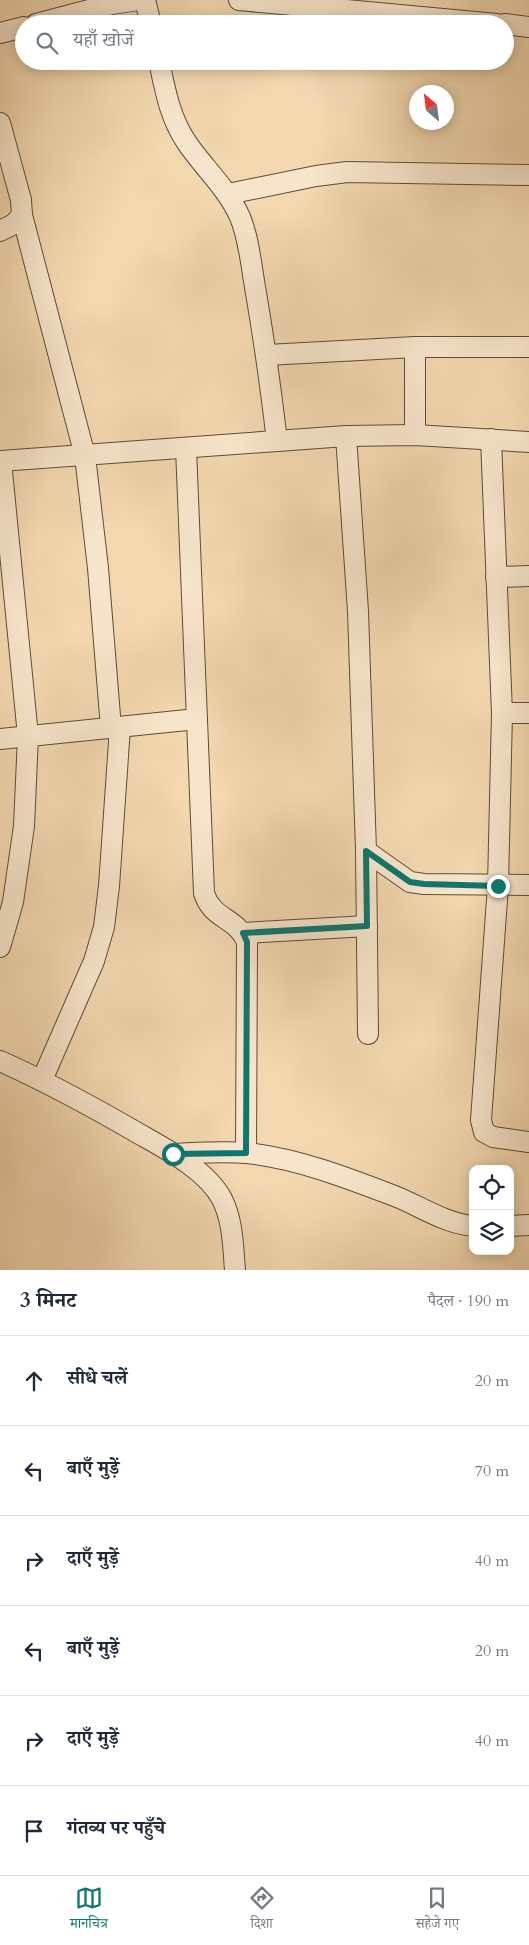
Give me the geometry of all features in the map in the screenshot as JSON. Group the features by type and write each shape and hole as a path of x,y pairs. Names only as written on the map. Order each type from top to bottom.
{"street":[{"path":"70,15 112,4 138,0"},
{"path":"145,0 149,15"},
{"path":"239,0 400,15"},
{"path":"514,25 529,27"},
{"path":"0,33 15,29"},
{"path":"161,70 168,101 177,127 188,144 228,194 240,218 247,244 267,355 277,441"},
{"path":"0,123 85,456 115,728 109,886 104,927 94,961 42,1080"},
{"path":"228,194 316,176 347,172 529,175"},
{"path":"0,231 14,224 22,215"},
{"path":"267,355 415,347 529,347"},
{"path":"414,435 415,347"},
{"path":"0,947 13,902 24,826 28,736 0,460 85,456 346,436 414,435 529,442"},
{"path":"346,436 358,611 366,851 368,1034"},
{"path":"491,439 502,713 498,886 481,1120 484,1132 493,1137 529,1142"},
{"path":"186,448 204,892 212,910 243,933 247,942 246,1153"},
{"path":"496,577 529,576"},
{"path":"502,713 529,713"},
{"path":"0,739 197,719"},
{"path":"366,851 410,882 498,886 529,885"},
{"path":"243,933 367,926"},
{"path":"0,1061 92,1106 173,1154 209,1181 222,1199 230,1220 235,1270"},
{"path":"173,1154 246,1153 294,1162 404,1199 448,1221 469,1225"},
{"path":"514,1226 529,1225"}],"route":[{"path":"173,1154 246,1153 247,942 243,933 367,926 366,851 410,882 498,886"}]}
